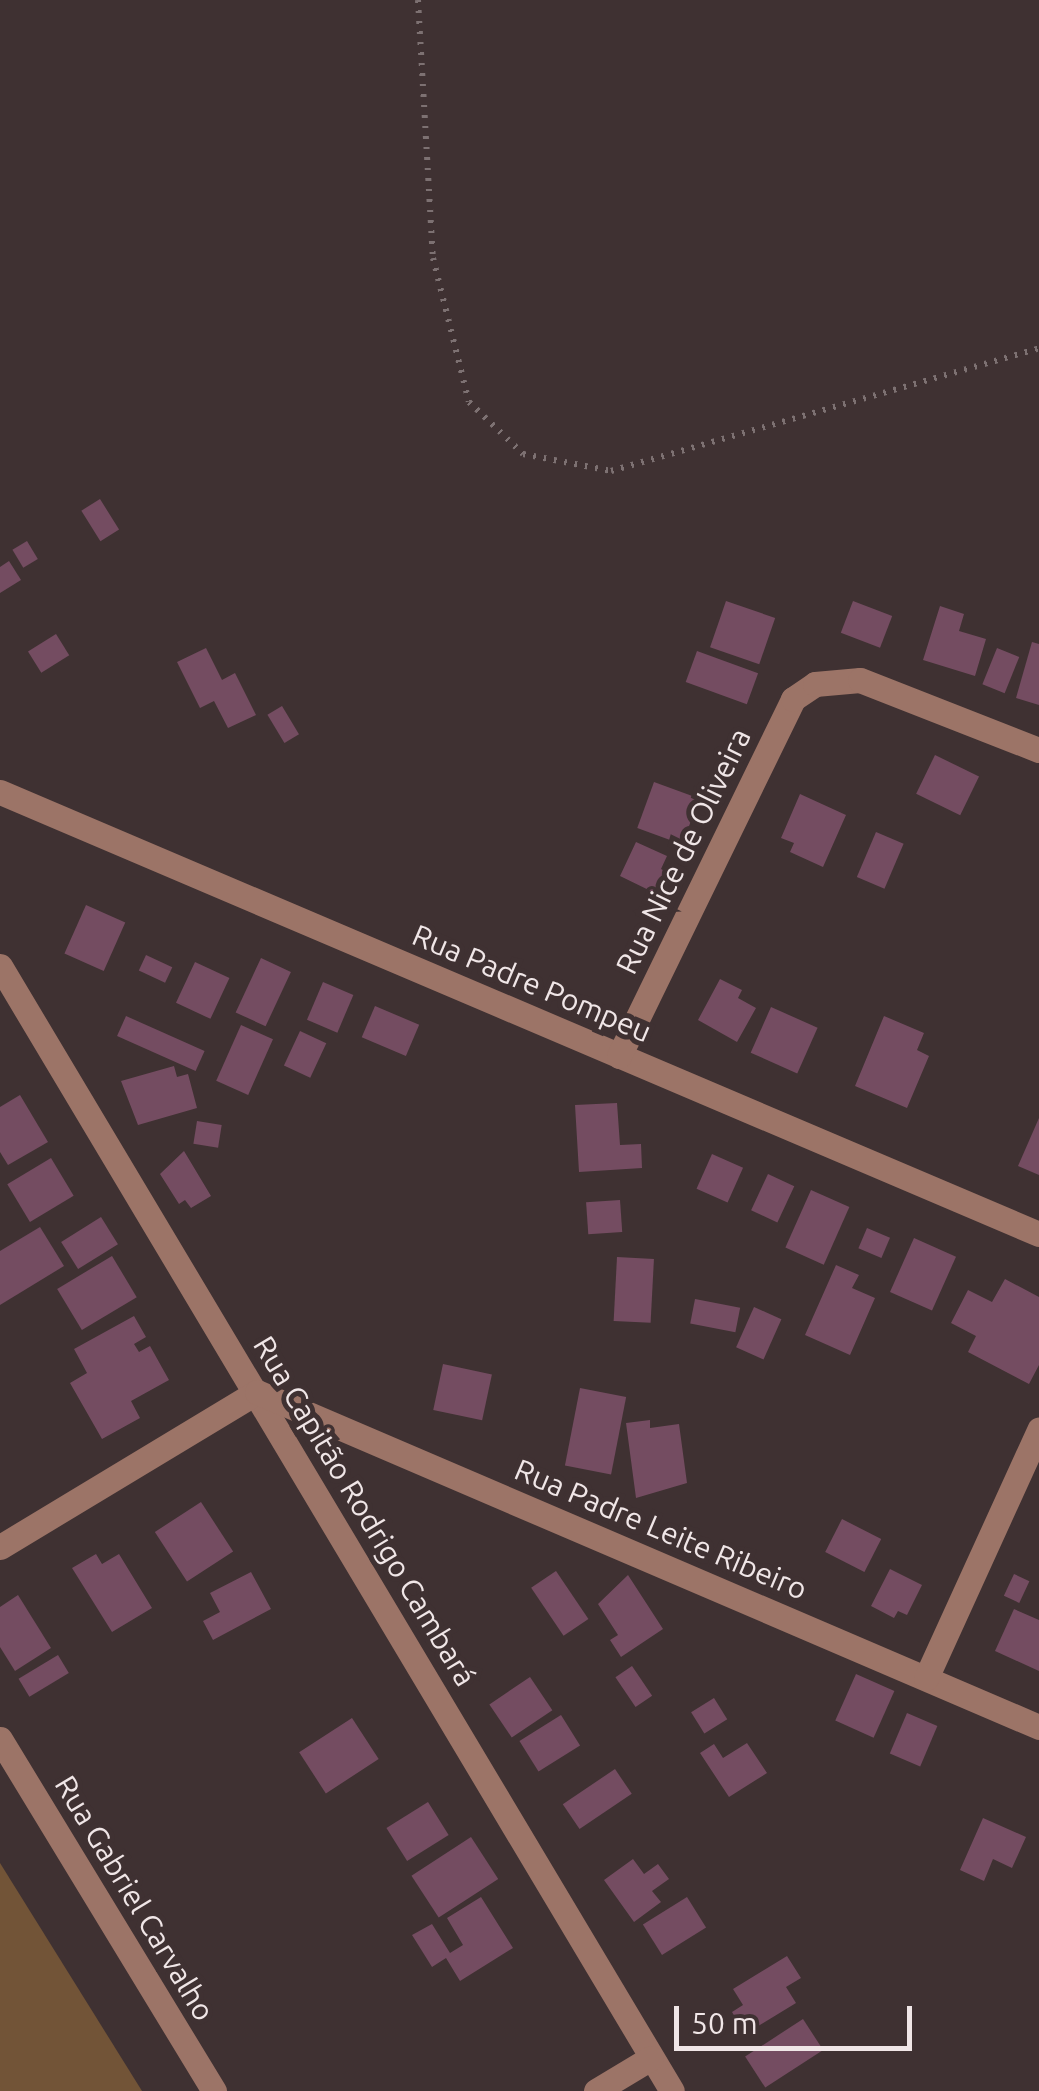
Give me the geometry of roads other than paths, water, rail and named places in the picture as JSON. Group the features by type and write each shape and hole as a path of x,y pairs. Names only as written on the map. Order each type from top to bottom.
{"street":[{"name":"Rua Nice de Oliveira","path":"619,1056 793,699 815,684 860,680 1039,750"},
{"name":"Rua Padre Pompeu","path":"0,792 1039,1234"},
{"name":"Rua Capitão Rodrigo Cambará","path":"0,966 672,2091"},
{"path":"0,1547 257,1392"},
{"name":"Rua Padre Leite Ribeiro","path":"257,1392 1039,1726"},
{"path":"926,1678 1039,1430"},
{"name":"Rua Gabriel Carvalho","path":"0,1739 214,2091"},
{"path":"596,2091 652,2058"}]}
